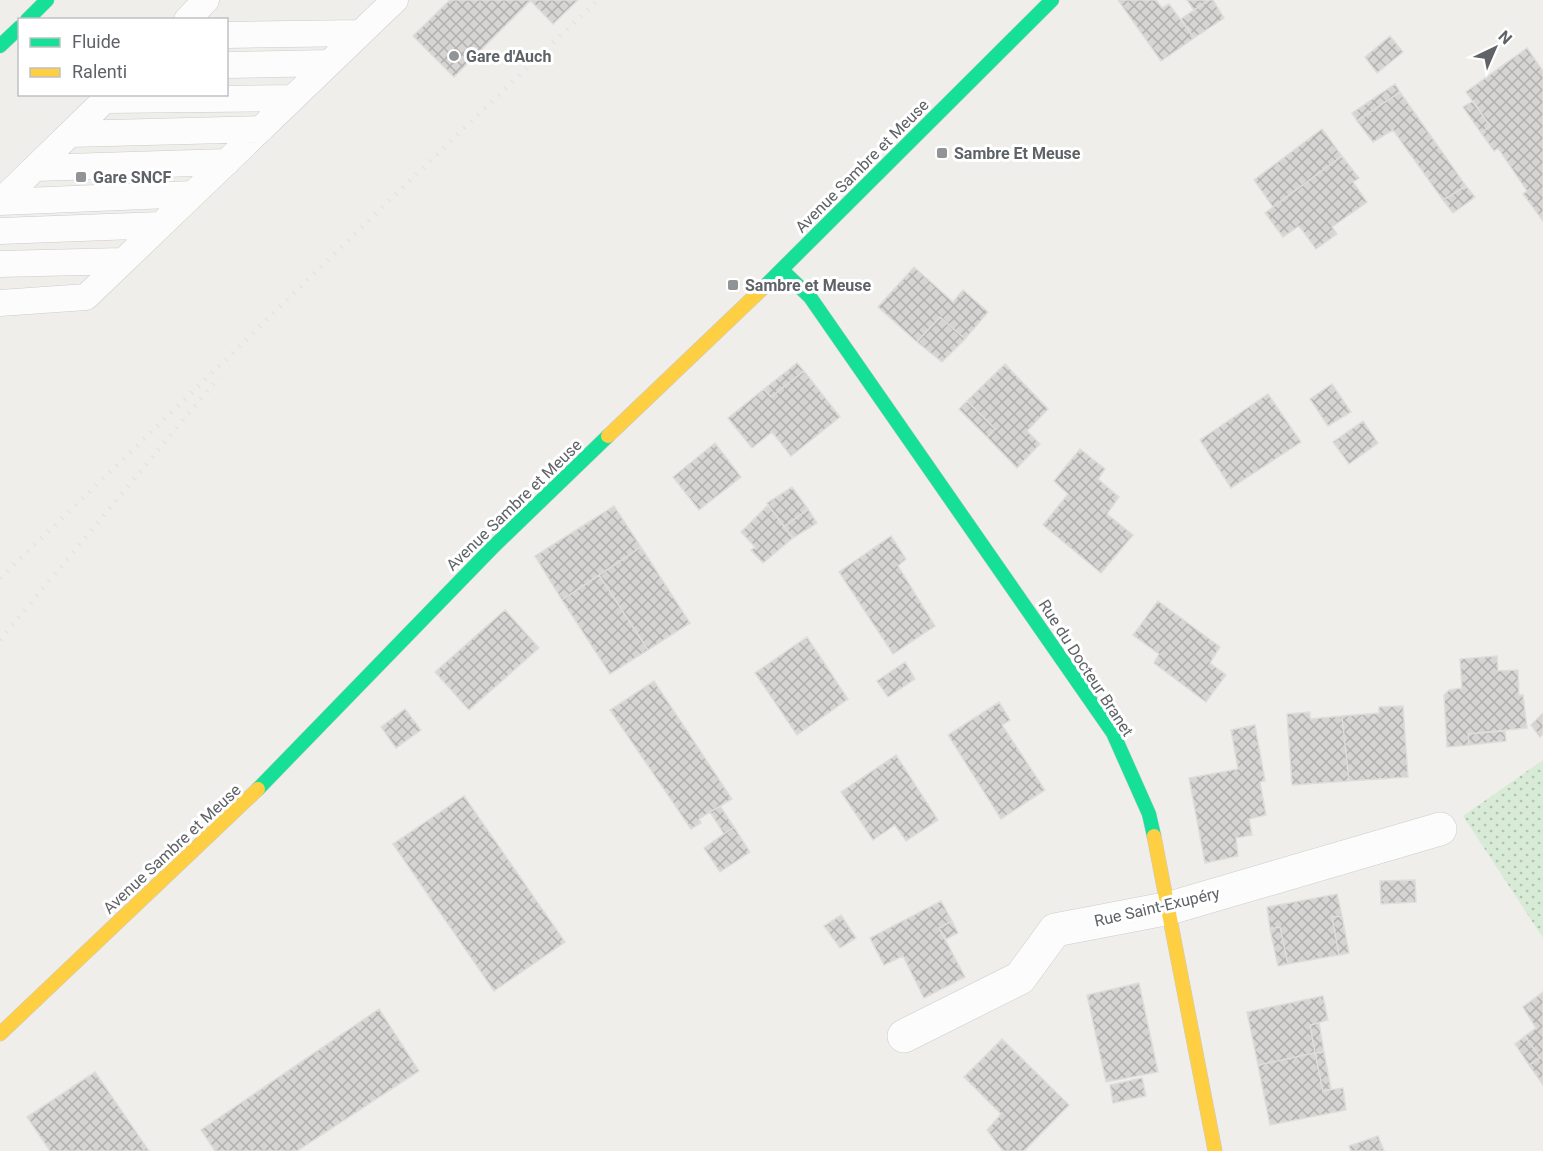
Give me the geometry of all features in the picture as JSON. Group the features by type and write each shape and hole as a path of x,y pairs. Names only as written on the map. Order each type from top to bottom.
{"street":[{"path":"29,18 47,0"},
{"name":"Avenue Sambre et Meuse","path":"0,1034 265,783 492,548 782,270 1052,0"},
{"path":"0,46 18,29"},
{"name":"Rue du Docteur Branet","path":"782,270 810,297 1113,733 1149,814 1170,908 1215,1151"},
{"name":"Rue Saint-Exupéry","path":"904,1036 1020,978 1055,930 1170,908 1440,829"}],"lane":[{"path":"189,18 206,0"},
{"path":"0,303 86,297 395,0"},
{"path":"228,35 360,33"},
{"path":"228,65 329,63"},
{"path":"0,202 108,97 293,98"},
{"path":"70,134 261,129"},
{"path":"35,168 227,162"},
{"path":"0,202 193,194"},
{"path":"0,231 161,225"},
{"path":"0,264 123,261"}],"green space":[{"path":"1543,760 1543,938 1463,816"}],"building":[{"name":"Gare d'Auch","path":"450,0 531,0 454,77 413,36"},
{"path":"530,0 578,0 553,24"},
{"path":"1118,0 1156,0 1162,8 1169,4 1194,38 1161,61"},
{"path":"1187,0 1209,0 1194,10"},
{"path":"1209,0 1213,0 1224,18 1194,38 1181,19"},
{"path":"1390,36 1403,52 1377,73 1365,57"},
{"path":"1527,48 1543,71 1543,221 1523,194 1527,191 1498,148 1494,151 1481,133 1490,126 1466,92"},
{"path":"1395,84 1400,92 1357,121 1352,113"},
{"path":"1400,92 1466,186 1443,200 1393,130 1373,142 1357,121"},
{"path":"1473,101 1490,126 1481,133 1463,107"},
{"path":"1322,129 1342,156 1273,207 1254,180"},
{"path":"1342,156 1359,178 1353,182 1367,202 1332,227 1337,234 1316,249 1299,226 1283,237 1265,213"},
{"path":"1466,186 1475,197 1453,213 1443,200"},
{"path":"914,267 953,302 963,290 988,312 965,339 940,317 917,342 878,307"},
{"path":"940,317 965,339 942,362 917,342"},
{"path":"797,363 804,371 771,397 764,389"},
{"path":"1005,364 1048,409 1027,431 1040,444 1017,468 987,437 995,429 967,401"},
{"path":"804,371 840,417 791,456 772,432 752,448 728,418 764,389 771,397"},
{"path":"1332,384 1351,412 1328,426 1310,399"},
{"path":"1268,394 1301,442 1231,488 1200,440"},
{"path":"967,401 995,429 987,437 959,409"},
{"path":"1363,421 1378,443 1349,464 1333,442"},
{"path":"715,443 741,477 699,510 673,477"},
{"path":"1080,449 1105,469 1098,479 1119,497 1107,514 1133,535 1101,573 1043,525 1068,494 1054,481"},
{"path":"792,487 808,509 784,527 767,503"},
{"path":"768,505 793,538 763,563 751,550 755,547 741,532"},
{"path":"614,506 641,547 562,600 535,556"},
{"path":"808,509 817,523 793,538 784,527"},
{"path":"891,536 906,559 898,566 935,626 893,654 839,572"},
{"path":"641,547 690,623 648,650 599,575"},
{"path":"599,575 648,650 610,674 562,600"},
{"path":"1158,601 1220,647 1210,663 1226,675 1206,702 1154,663 1159,654 1133,635"},
{"path":"505,610 539,648 469,710 435,672"},
{"path":"807,637 848,699 797,735 755,673"},
{"path":"1497,656 1498,671 1518,670 1519,695 1523,695 1527,728 1468,734 1469,745 1447,747 1444,695 1449,690 1462,688 1460,659"},
{"path":"905,662 915,679 888,697 877,681"},
{"path":"654,681 732,799 699,819 701,823 691,829 610,710"},
{"path":"999,702 1010,720 1002,725 1045,790 1001,819 948,735"},
{"path":"1403,706 1408,777 1349,781 1342,716 1379,713 1379,707"},
{"path":"405,709 421,730 396,748 381,727"},
{"path":"1310,712 1310,719 1342,716 1349,781 1292,785 1287,714"},
{"path":"1543,713 1543,734 1540,737 1531,725"},
{"path":"1255,725 1265,781 1260,782 1266,815 1249,819 1252,835 1236,838 1238,856 1205,863 1189,778 1238,769 1231,730"},
{"path":"1505,731 1506,741 1469,745 1468,734"},
{"path":"896,755 938,820 906,841 895,825 873,840 841,792"},
{"path":"464,796 565,942 494,991 393,844"},
{"path":"720,806 734,827 724,834 710,812"},
{"path":"734,827 750,852 720,872 704,848"},
{"path":"1415,880 1416,902 1381,904 1380,881"},
{"path":"1337,894 1342,916 1332,917 1339,955 1288,964 1280,927 1270,929 1267,907"},
{"path":"941,901 952,921 939,928 965,977 924,998 903,956 884,965 870,938"},
{"path":"841,915 856,938 840,948 824,926"},
{"path":"1342,916 1349,953 1339,955 1332,917"},
{"path":"952,921 958,933 946,939 939,928"},
{"path":"1280,927 1288,964 1278,966 1270,929"},
{"path":"1139,983 1158,1072 1106,1082 1087,995"},
{"path":"1543,992 1543,1085 1529,1065 1540,1058 1525,1036 1536,1028 1523,1007"},
{"path":"1323,996 1328,1020 1310,1025 1315,1053 1258,1065 1247,1012"},
{"path":"379,1009 419,1071 297,1151 215,1151 201,1130"},
{"path":"1319,1023 1324,1052 1315,1053 1310,1025"},
{"path":"1525,1036 1540,1058 1529,1065 1515,1044"},
{"path":"1002,1039 1069,1105 1024,1151 1003,1151 987,1130 1001,1114 964,1077"},
{"path":"1324,1052 1331,1089 1323,1091 1315,1053"},
{"path":"1315,1053 1323,1091 1343,1088 1346,1110 1270,1125 1258,1065"},
{"path":"95,1072 149,1151 50,1151 27,1117"},
{"path":"1142,1078 1146,1096 1113,1103 1110,1085"},
{"path":"1378,1136 1384,1151 1351,1151 1349,1146"}],"railway":[{"path":"0,578 598,0"},
{"path":"0,640 219,377"}],"traffic: fast":[{"path":"29,18 47,0"},
{"path":"762,289 1052,0"},
{"path":"0,46 18,29"},
{"path":"782,270 810,297 1113,733 1149,814 1154,836"},
{"path":"258,789 492,548 608,436"}],"traffic: slow":[{"path":"608,436 762,289"},
{"path":"0,1034 258,789"},
{"path":"1154,836 1215,1151"}],"place":[{"name":"Gare d'Auch","path":"454,56"},
{"name":"Sambre Et Meuse","path":"942,153"},
{"name":"Gare SNCF","path":"81,177"},
{"name":"Sambre et Meuse","path":"733,285"}]}
